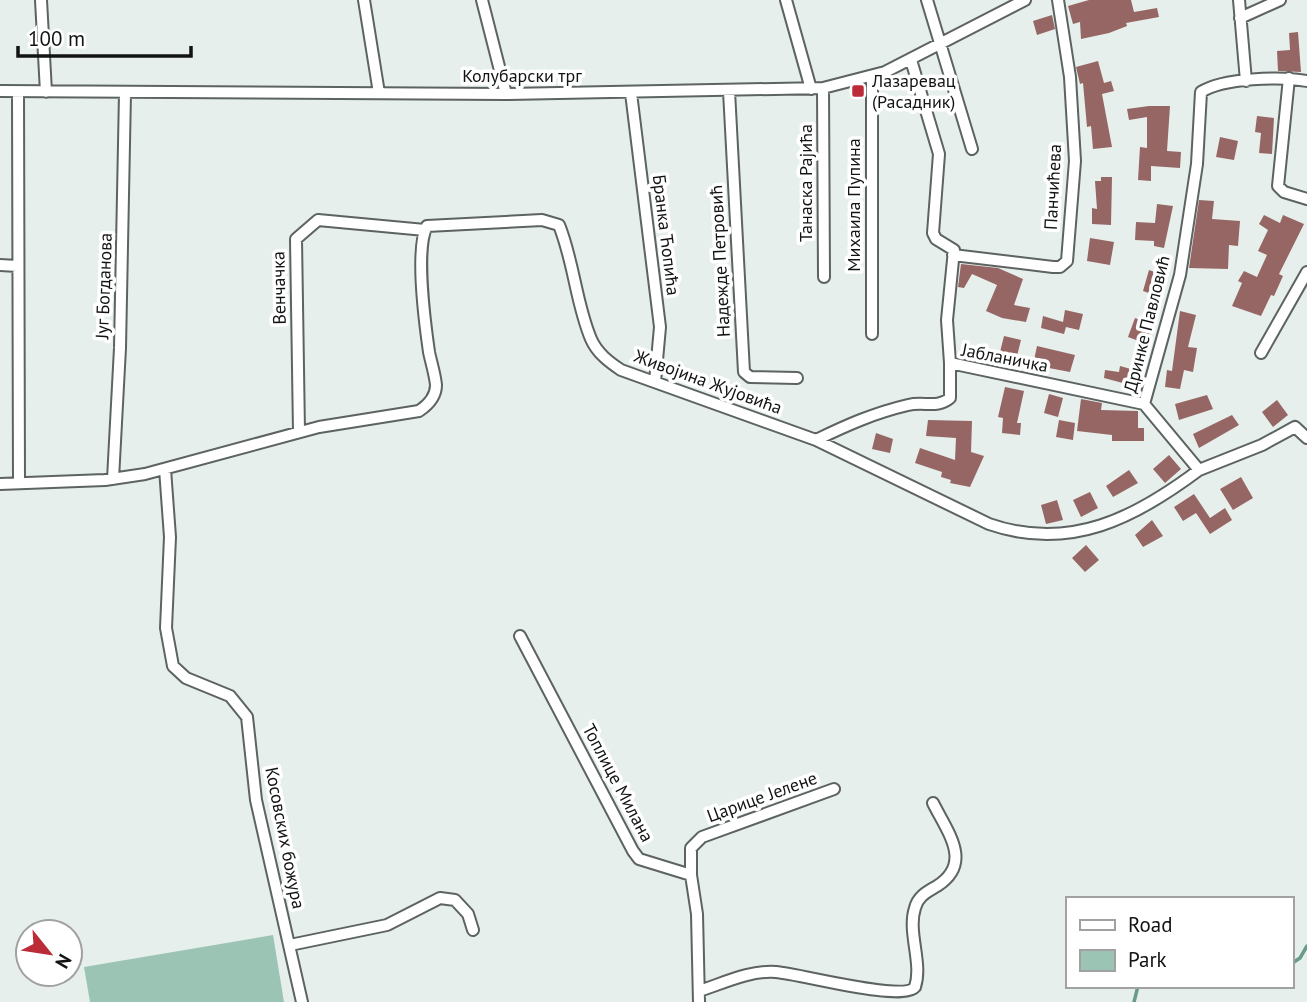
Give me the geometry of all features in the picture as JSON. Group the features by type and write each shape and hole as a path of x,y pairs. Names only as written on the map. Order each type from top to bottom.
{"street":[{"path":"41,0 46,92"},
{"path":"364,0 379,93"},
{"path":"482,0 506,94"},
{"name":"Танаска Рајића","path":"786,0 817,89 824,277"},
{"path":"927,0 972,149"},
{"name":"Колубарски трг","path":"0,91 506,94 817,89 872,76 911,60 1025,0"},
{"name":"Панчићева","path":"953,255 1053,267 1060,267 1067,261 1075,161 1070,77 1058,0"},
{"path":"1239,0 1246,81"},
{"path":"1240,18 1280,0"},
{"path":"911,60 939,154 933,233 936,239 954,250 946,344 950,363"},
{"name":"Михаила Пупина","path":"872,76 872,334"},
{"path":"1289,78 1278,186 1284,192 1307,199"},
{"name":"Дринке Павловић","path":"1199,470 1144,404 1180,275 1197,164 1201,92 1246,81 1289,78 1307,81"},
{"path":"18,92 19,483"},
{"name":"Надежде Петровић","path":"729,92 744,372 750,377 797,378"},
{"name":"Југ Богданова","path":"113,479 120,348 125,93"},
{"name":"Бранка Ћопића","path":"631,93 660,327 655,382"},
{"name":"Венчачка","path":"299,432 296,239 318,220 425,230"},
{"name":"Живојина Жујовића","path":"425,230 433,224 542,220 559,225 574,268 591,340 605,360 621,370 816,440 958,510 1017,534 1072,533 1112,522 1157,500 1199,470"},
{"path":"0,484 113,479 165,469 299,432 418,411 428,405 436,386 429,351 422,272 421,237 425,230"},
{"path":"0,265 17,265"},
{"path":"1261,354 1307,272"},
{"name":"Јабланичка","path":"816,440 868,414 914,403 944,402 950,398 950,363 1144,404"},
{"path":"1199,470 1262,445 1295,427 1307,438"},
{"name":"Косовских божура","path":"165,469 170,537 166,628 173,666 186,678 230,696 247,717 256,800 302,1002"},
{"name":"Топлице Милана","path":"520,636 633,851 639,859 691,875"},
{"name":"Царице Јелене","path":"691,875 691,848 702,837 834,789"},
{"path":"691,875 697,914 699,997 745,976 776,972 846,995 897,1002 909,997 916,986 915,908 924,894 950,877 956,866 953,844 933,803"},
{"path":"290,945 387,925 440,898 454,900 468,914 473,930"}],"green space":[{"path":"273,935 284,1002 90,1002 84,967"}],"building":[{"path":"1089,0 1131,0 1134,12 1157,8 1159,17 1126,23 1127,26 1109,33 1081,39 1080,22 1073,24 1068,6"},
{"path":"1052,15 1055,29 1037,35 1033,21"},
{"path":"1298,32 1301,72 1278,71 1277,51 1290,50 1289,33"},
{"path":"1098,61 1104,83 1111,81 1114,91 1102,94 1112,147 1093,149 1091,126 1087,127 1083,83 1080,84 1076,67"},
{"path":"1170,106 1167,151 1181,152 1180,168 1151,166 1151,181 1138,180 1140,147 1147,148 1147,117 1129,120 1127,109"},
{"path":"1257,116 1274,118 1272,154 1259,153 1261,133 1255,132"},
{"path":"1220,137 1238,141 1234,160 1216,157"},
{"path":"1101,177 1112,177 1111,225 1092,224 1092,208 1097,209 1095,181 1101,181"},
{"path":"1199,200 1214,201 1212,219 1240,221 1238,246 1229,245 1228,269 1189,268"},
{"path":"1157,204 1173,206 1164,248 1154,246 1154,241 1135,240 1136,222 1155,223"},
{"path":"1264,215 1280,223 1283,215 1304,224 1279,274 1283,276 1274,296 1271,295 1261,316 1232,306 1242,283 1238,281 1244,271 1257,277 1267,255 1258,251 1268,230 1259,224"},
{"path":"1090,238 1114,242 1110,265 1087,261"},
{"path":"961,264 998,268 1023,279 1014,305 1030,308 1026,322 1002,318 986,311 997,285 972,274 964,288 958,287"},
{"path":"1149,270 1167,276 1160,297 1143,291"},
{"path":"1065,310 1083,314 1079,330 1066,327 1064,334 1041,328 1043,316 1063,322"},
{"path":"1180,311 1196,315 1188,347 1197,348 1193,372 1184,370 1180,389 1165,387 1167,370 1172,371"},
{"path":"1135,318 1154,325 1147,344 1128,337"},
{"path":"1004,336 1021,340 1016,360 999,356"},
{"path":"1037,346 1075,355 1070,372 1033,365"},
{"path":"1120,366 1138,371 1134,386 1104,378 1105,370 1119,372"},
{"path":"1005,387 1024,391 1017,423 1021,423 1020,435 1002,433 1003,418 998,417"},
{"path":"1049,394 1063,398 1058,417 1044,413"},
{"path":"1207,395 1213,409 1179,420 1175,404"},
{"path":"1081,399 1102,403 1101,410 1138,411 1138,428 1144,428 1144,441 1112,441 1112,435 1077,431"},
{"path":"1277,400 1288,415 1273,427 1262,412"},
{"path":"1232,415 1239,425 1199,448 1193,434"},
{"path":"928,420 972,421 971,452 984,456 970,487 950,483 951,480 941,477 942,472 915,463 920,448 955,460 956,438 926,436"},
{"path":"1059,420 1075,423 1073,440 1056,437"},
{"path":"876,433 893,439 890,453 872,449"},
{"path":"1169,455 1181,469 1165,483 1153,469"},
{"path":"1129,470 1138,483 1113,497 1106,486"},
{"path":"1241,477 1253,498 1233,510 1220,489"},
{"path":"1090,492 1098,508 1081,517 1073,500"},
{"path":"1194,494 1210,518 1225,508 1232,520 1210,534 1196,513 1183,521 1174,507"},
{"path":"1057,500 1063,520 1046,524 1041,505"},
{"path":"1152,520 1163,536 1143,547 1135,535"},
{"path":"1086,545 1099,560 1085,572 1072,558"}],"waterway":[{"path":"1293,963 1300,958 1307,946"},
{"path":"1134,1002 1138,988"}],"place":[{"name":"Лазаревац (Расадник)","path":"858,91"}]}
